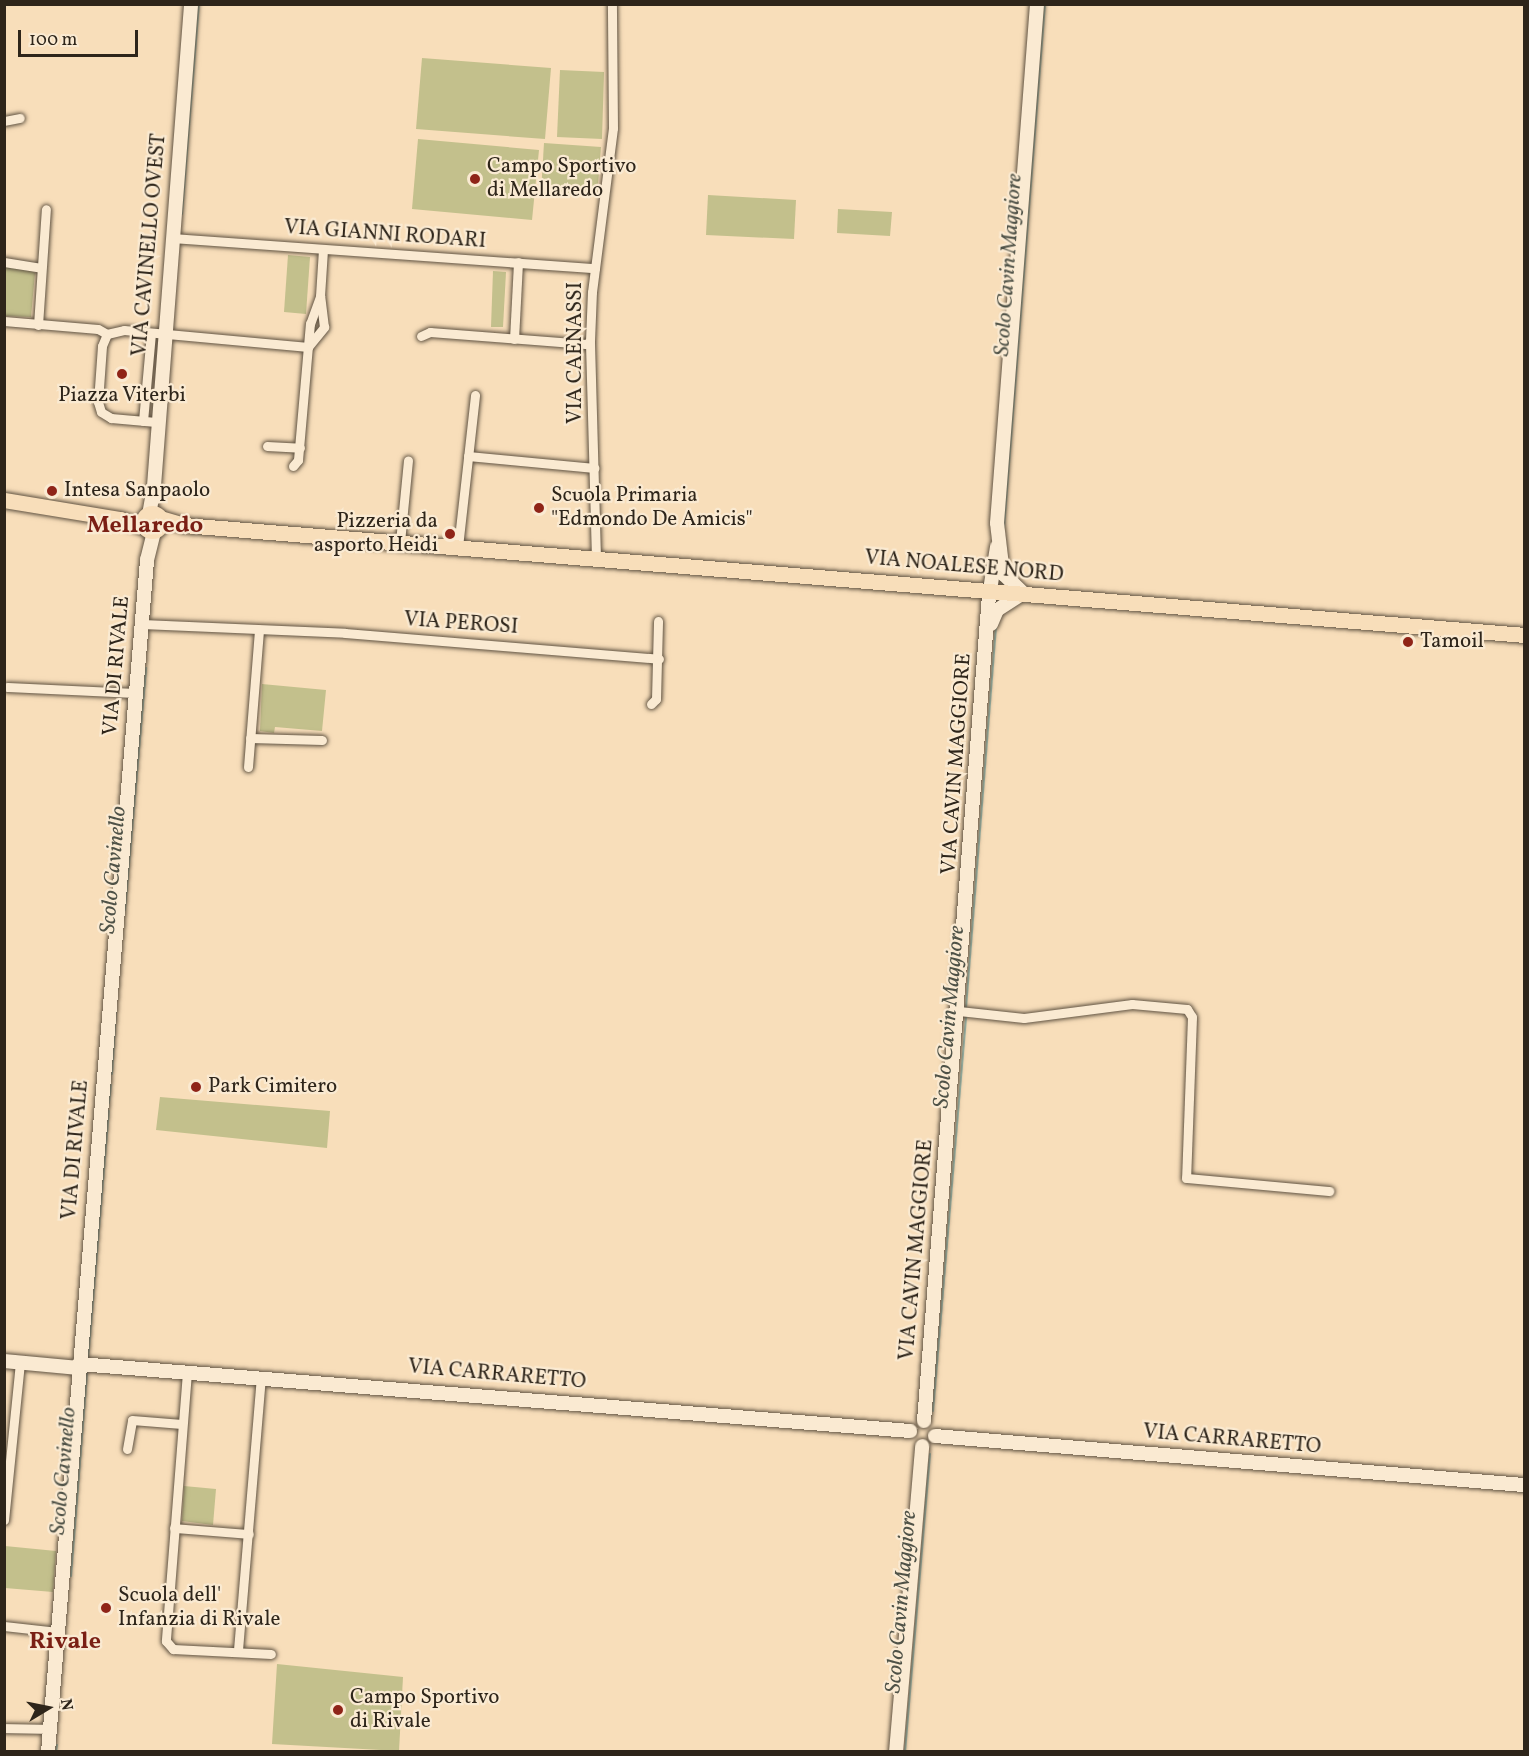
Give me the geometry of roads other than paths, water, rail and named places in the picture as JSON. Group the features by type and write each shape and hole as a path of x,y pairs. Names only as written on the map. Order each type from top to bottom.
{"main road":[{"name":"VIA NOALESE NORD","path":"4,500 152,522 1524,635"}],"street":[{"name":"VIA CAVINELLO OVEST","path":"152,522 154,488 150,421 157,334 172,238 191,4"},
{"name":"VIA CAENASSI","path":"596,558 590,341 595,268 613,128 612,4"},
{"name":"VIA CAVIN MAGGIORE","path":"924,1421 964,1011 988,629 997,547 1037,4"},
{"path":"4,121 20,118"},
{"path":"38,325 40,268 46,209"},
{"name":"VIA GIANNI RODARI","path":"172,238 595,268"},
{"path":"293,466 300,448 308,347 320,296 323,250"},
{"path":"4,262 40,268"},
{"path":"514,339 518,262"},
{"path":"308,347 324,327 320,296"},
{"path":"4,321 98,329 107,334 124,330 308,347"},
{"path":"422,336 429,332 586,344 590,341"},
{"path":"107,334 102,346 98,407 111,418 150,421"},
{"path":"458,547 475,394"},
{"path":"267,446 300,448"},
{"path":"468,456 594,468"},
{"path":"400,542 408,460"},
{"name":"VIA DI RIVALE","path":"48,1752 58,1632 61,1545 79,1366 152,522"},
{"name":"VIA CAVIN MAGGIORE","path":"988,629 997,610 993,591 1003,574 997,547"},
{"path":"997,610 1023,593 1003,574"},
{"path":"651,705 656,699 659,659 658,621"},
{"name":"VIA PEROSI","path":"142,624 259,629 659,659"},
{"path":"248,767 259,629"},
{"path":"7,687 136,693"},
{"path":"250,738 321,740"},
{"path":"964,1011 1042,1017 1132,1005 1187,1009 1192,1017 1186,1178 1329,1191"},
{"name":"VIA CARRARETTO","path":"4,1361 187,1372 910,1431"},
{"path":"4,1520 20,1363"},
{"path":"187,1372 167,1645 177,1649 238,1650 271,1654"},
{"path":"238,1650 261,1378"},
{"path":"127,1449 132,1420 183,1424"},
{"path":"924,1421 933,1425 935,1437 922,1446 913,1441 910,1431 915,1424 924,1421"},
{"name":"VIA CARRARETTO","path":"935,1437 1524,1485"},
{"path":"896,1752 922,1446"},
{"path":"174,1528 249,1534"},
{"path":"4,1626 58,1632"},
{"path":"4,1728 50,1728"}],"waterway":[{"name":"Scolo Cavinello","path":"182,214 199,4"},
{"name":"Scolo Cavin Maggiore","path":"1004,528 1045,4"},
{"name":"Scolo Cavin Maggiore","path":"966,1008 996,625"},
{"name":"Scolo Cavinello","path":"125,910 146,668"},
{"name":"Scolo Cavinello","path":"112,1074 116,1009"},
{"name":"Scolo Cavin Maggiore","path":"933,1411 966,1014"},
{"name":"Scolo Cavinello","path":"109,1103 111,1085"},
{"name":"Scolo Cavinello","path":"88,1359 109,1111"},
{"name":"Scolo Cavinello","path":"71,1576 87,1371"},
{"name":"Scolo Cavin Maggiore","path":"905,1752 930,1454"},
{"name":"Scolo Cavinello","path":"56,1752 57,1745"}],"place":[{"name":"Campo Sportivo di Mellaredo","path":"475,179"},
{"name":"Piazza Viterbi","path":"122,374"},
{"name":"Intesa Sanpaolo","path":"52,491"},
{"name":"Scuola Primaria \"Edmondo De Amicis\"","path":"539,508"},
{"name":"Pizzeria da asporto Heidi","path":"450,534"},
{"name":"Tamoil","path":"1408,642"},
{"name":"Park Cimitero","path":"196,1087"},
{"name":"Scuola dell' Infanzia di Rivale","path":"106,1608"},
{"name":"Campo Sportivo di Rivale","path":"338,1710"}],"district":[{"name":"Mellaredo","path":"145,527"},
{"name":"Rivale","path":"65,1643"}]}
